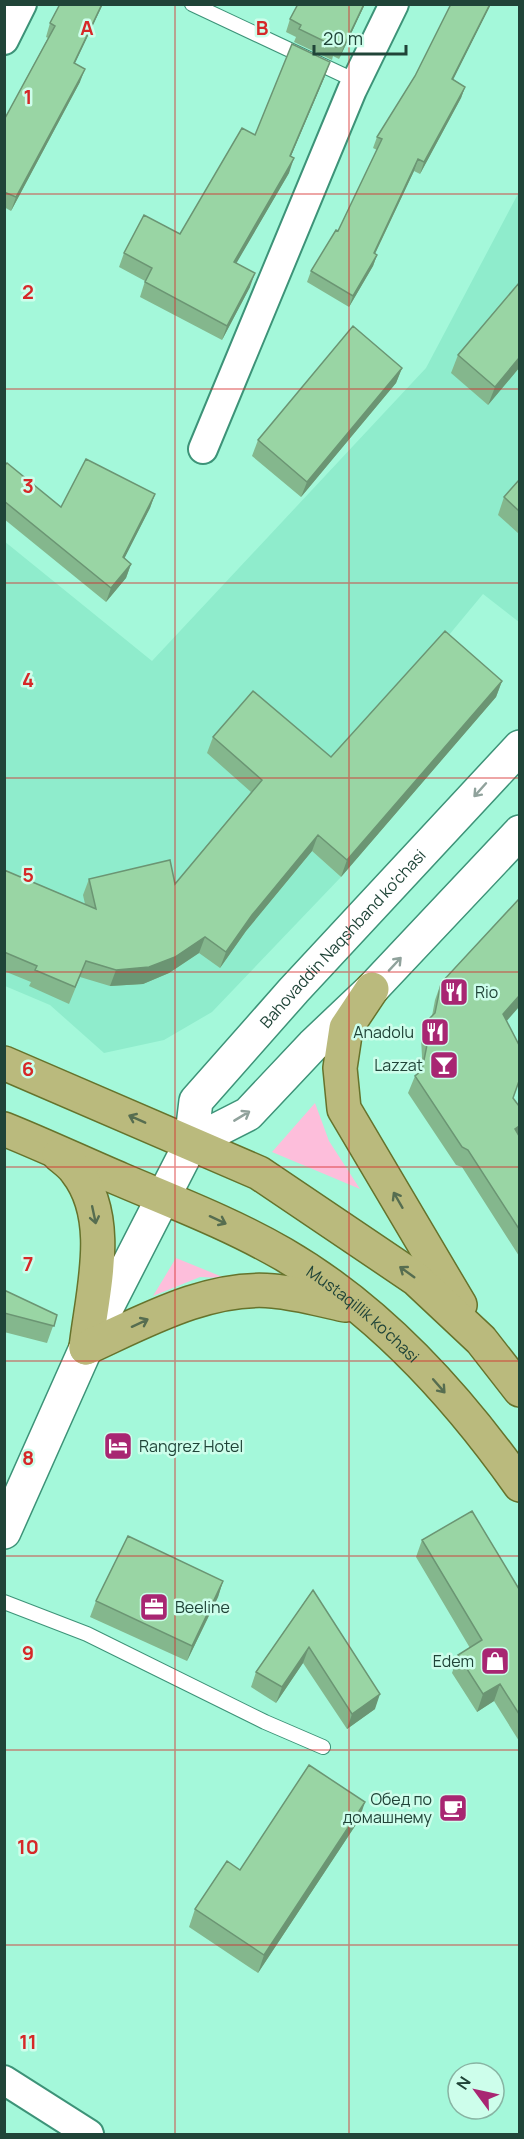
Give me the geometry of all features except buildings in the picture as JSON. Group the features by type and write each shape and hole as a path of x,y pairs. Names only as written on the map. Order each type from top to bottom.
{"main road":[{"name":"Bahovaddin Naqshband ko'chasi","path":"4,1532 87,1348 190,1143 196,1101 294,990 519,747"},
{"path":"190,1143 248,1114 372,989 519,832"},
{"path":"372,989 346,1028 340,1068 344,1109 481,1340 519,1390"},
{"path":"4,1063 259,1173 416,1279 481,1340"},
{"name":"Mustaqillik ko'chasi","path":"4,1129 220,1220 285,1255 362,1309 417,1361 463,1413 519,1485"},
{"path":"54,1150 77,1171 92,1202 99,1235 87,1348"},
{"path":"87,1348 191,1301 232,1294 271,1290 362,1309"}],"street":[{"path":"4,40 22,4"},
{"path":"203,448 356,81 394,4"},
{"path":"4,2080 89,2134"}],"lane":[{"path":"192,4 356,81"},
{"path":"4,1602 87,1634 265,1722 323,1747"}],"shaded area":[{"path":"519,192 519,622 483,594 439,647 311,850 341,877 212,1012 164,1040 104,1053 50,1005 5,986 4,541 152,661 426,368"},
{"path":"315,1103 329,1141 360,1189 272,1152"},
{"path":"176,1258 225,1278 200,1277 153,1296"}],"place":[{"name":"Rio","path":"454,992"},
{"name":"Anadolu","path":"435,1032"},
{"name":"Lazzat","path":"444,1065"},
{"name":"Rangrez Hotel","path":"118,1446"},
{"name":"Beeline","path":"154,1607"},
{"name":"Edem","path":"495,1661"},
{"name":"Обед по домашнему","path":"453,1808"}]}
